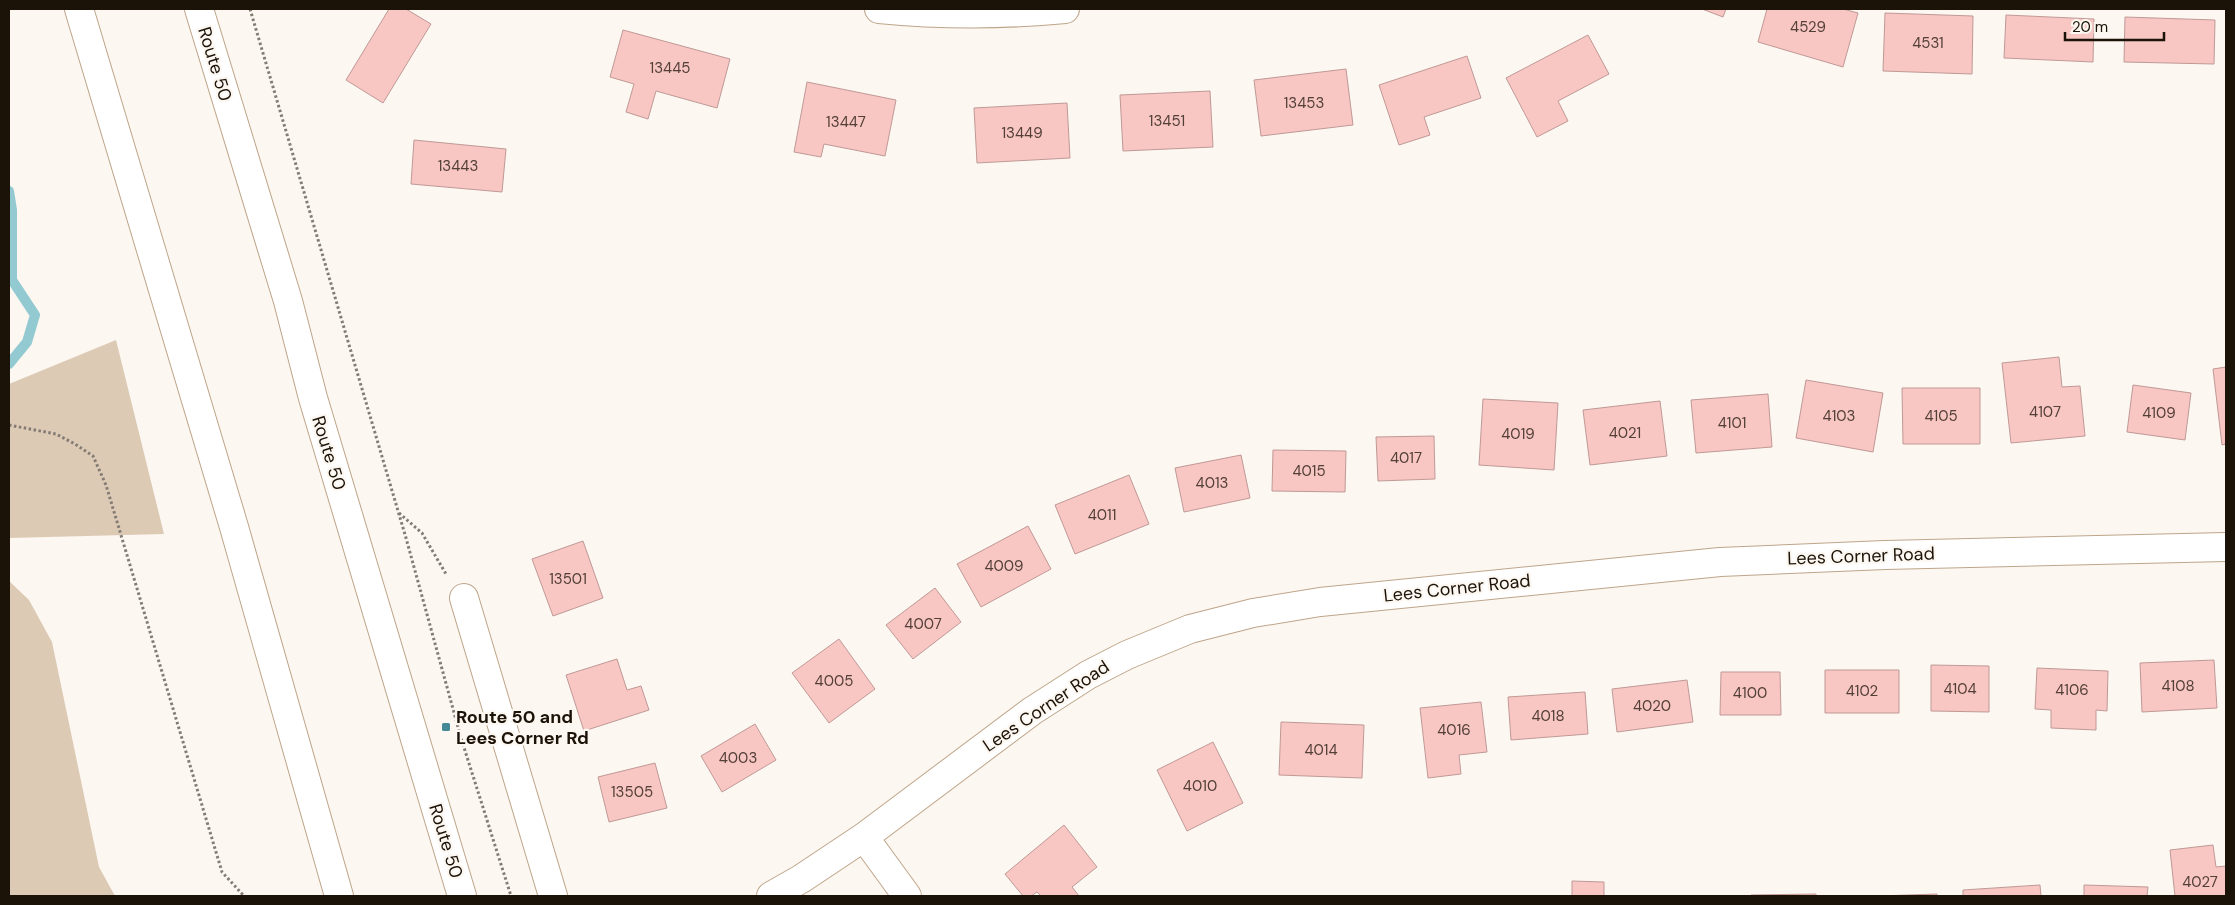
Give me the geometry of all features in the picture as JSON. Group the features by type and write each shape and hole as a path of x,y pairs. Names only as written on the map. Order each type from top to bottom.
{"main road":[{"path":"79,9 234,527 339,896"},
{"name":"Route 50","path":"198,9 288,301 316,407 462,896"},
{"path":"879,9 948,15 1017,14 1065,9"},
{"name":"Lees Corner Road","path":"771,896 801,879 864,836 1032,712 1088,675 1127,655 1190,629 1252,612 1320,602 1720,562 1885,555 2226,547"},
{"path":"464,598 553,896"},
{"path":"864,836 907,896"}],"path":[{"path":"250,9 398,511 461,738 511,896"},
{"path":"9,425 56,434 93,456 106,485 222,872 244,896"},
{"path":"398,511 422,533 457,594 464,598"}],"shaded area":[{"path":"116,340 164,534 9,538 9,384"},
{"path":"9,581 29,600 52,642 99,867 115,896 9,896"}],"building":[{"path":"389,9 406,9 431,24 383,103 346,80"},
{"path":"1702,9 1726,9 1723,17"},
{"path":"1767,9 1843,9 1858,13 1843,67 1758,42"},
{"path":"1885,13 1973,16 1972,74 1883,71"},
{"path":"2006,15 2094,19 2093,62 2004,58"},
{"path":"2125,17 2215,20 2214,64 2124,62"},
{"path":"623,30 730,59 717,108 656,91 648,119 626,112 634,84 610,77"},
{"path":"1588,35 1609,74 1558,101 1568,121 1537,137 1506,78"},
{"path":"1467,56 1481,98 1424,117 1430,135 1399,145 1379,85"},
{"path":"1346,69 1353,125 1261,136 1254,80"},
{"path":"807,82 896,100 885,156 824,144 821,157 794,152"},
{"path":"1210,91 1213,147 1123,151 1120,95"},
{"path":"1067,103 1070,158 977,163 974,108"},
{"path":"414,140 506,149 502,192 411,184"},
{"path":"2059,357 2062,387 2080,386 2085,436 2011,443 2002,363"},
{"path":"2226,367 2226,444 2222,445 2213,369"},
{"path":"1806,380 1883,393 1873,452 1796,438"},
{"path":"2133,385 2191,393 2185,440 2127,432"},
{"path":"1902,388 1980,388 1980,444 1903,444"},
{"path":"1768,394 1772,447 1696,453 1691,400"},
{"path":"1483,399 1558,403 1554,470 1479,465"},
{"path":"1660,401 1667,456 1590,465 1583,410"},
{"path":"1434,436 1435,479 1378,481 1376,437"},
{"path":"1273,450 1346,451 1345,492 1272,491"},
{"path":"1241,455 1250,498 1184,512 1175,468"},
{"path":"1129,475 1149,524 1075,554 1055,505"},
{"path":"1028,526 1051,569 981,607 957,564"},
{"path":"583,541 603,598 553,616 532,559"},
{"path":"935,588 961,622 913,659 886,625"},
{"path":"839,639 875,689 829,723 792,673"},
{"path":"617,659 627,690 641,686 649,710 584,731 566,675"},
{"path":"2214,660 2217,708 2142,712 2140,663"},
{"path":"1931,665 1989,666 1989,712 1931,711"},
{"path":"2037,668 2108,671 2107,711 2096,710 2096,730 2051,728 2051,710 2035,709"},
{"path":"1825,670 1899,670 1899,713 1825,713"},
{"path":"1721,672 1780,672 1781,715 1720,715"},
{"path":"1687,680 1693,722 1617,732 1612,689"},
{"path":"1585,692 1588,734 1511,740 1508,697"},
{"path":"1481,702 1487,752 1459,755 1461,774 1428,778 1420,708"},
{"path":"1281,722 1364,725 1362,778 1279,775"},
{"path":"755,724 776,760 722,792 701,756"},
{"path":"1213,742 1243,803 1187,831 1157,770"},
{"path":"655,763 667,808 609,822 598,777"},
{"path":"1064,825 1097,867 1072,887 1079,896 1041,896 1037,892 1031,896 1023,896 1005,874"},
{"path":"2213,845 2216,867 2226,866 2226,896 2175,896 2170,850"},
{"path":"1572,881 1604,882 1604,896 1572,896"},
{"path":"2040,885 2041,896 1963,896 1963,890"},
{"path":"2084,885 2148,887 2147,896 2084,896"},
{"path":"1816,894 1816,896 1751,896 1751,895"},
{"path":"1937,894 1937,896 1878,896"}],"waterway":[{"path":"9,191 12,210 12,280 35,315 27,342 9,364"}],"place":[{"name":"Route 50 and Lees Corner Rd","path":"446,727"}]}
